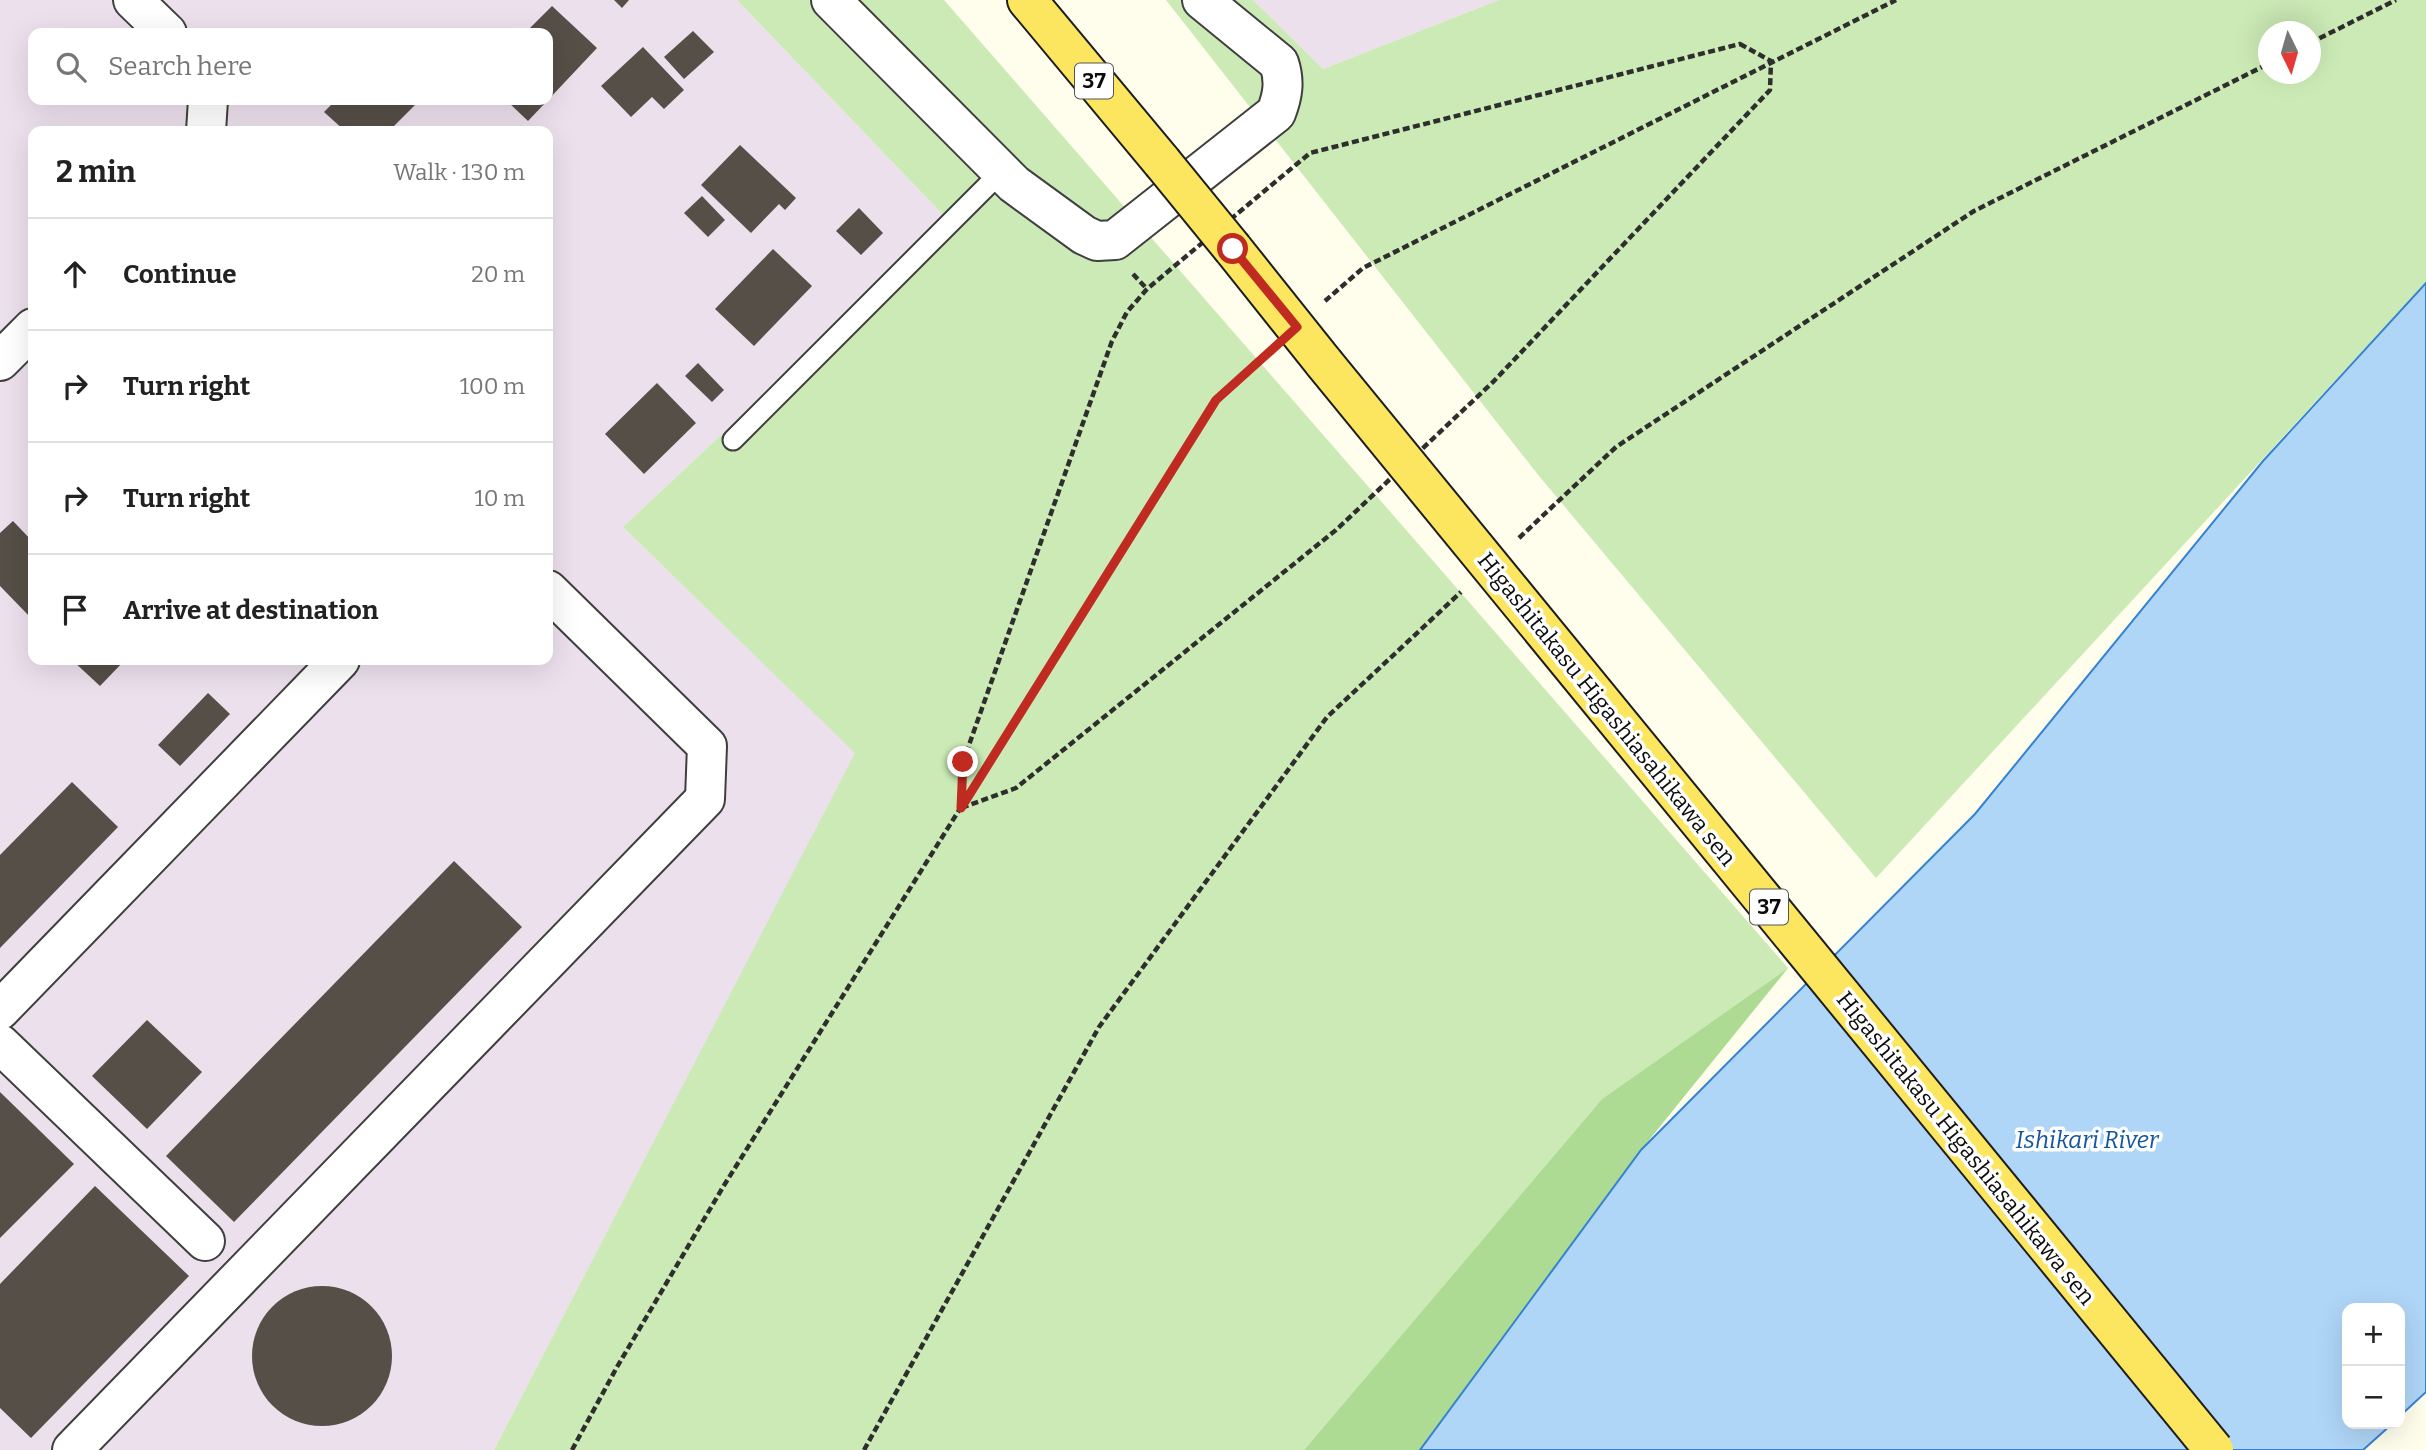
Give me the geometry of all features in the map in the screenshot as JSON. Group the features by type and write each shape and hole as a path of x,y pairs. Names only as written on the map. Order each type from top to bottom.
{"main road":[{"name":"Higashitakasu Higashiasahikawa sen","path":"1027,0 2214,1450"}],"street":[{"path":"133,0 162,28"},
{"path":"831,0 1014,184 1084,235 1097,241 1115,240 1276,113 1282,98 1284,77 1279,63 1202,0"},
{"path":"206,126 208,105"},
{"path":"0,360 28,333"},
{"path":"72,1450 705,799 707,746 553,595"},
{"path":"0,1010 335,665"},
{"path":"0,1045 205,1241"}],"lane":[{"path":"733,440 1002,171"}],"path":[{"path":"572,1450 617,1367 723,1187 1216,400 1363,268 1896,0"},
{"path":"2321,38 2396,0"},
{"path":"961,808 963,762 1112,341 1122,321 1147,289 1310,153 1740,44 1771,61"},
{"path":"1516,540 1616,447 1975,211 2258,70"},
{"path":"863,1450 1099,1027 1327,717 1466,587"}],"shaded area":[{"path":"0,0 737,0 949,221 623,527 856,753 494,1450 0,1450"},
{"path":"1253,0 1499,0 1323,69"}],"green space":[{"path":"737,0 944,0 1788,968 1602,1099 1304,1450 494,1450 855,753 623,527 949,221"},
{"path":"1166,0 1253,0 1323,69 1499,0 2426,0 2426,282 1876,878 1539,476"},
{"path":"1788,968 1641,1150 1420,1450 1304,1450 1602,1099"}],"water":[{"name":"Ishikari River","path":"2426,283 2426,1392 2405,1411 2405,1303 2342,1303 2342,1429 2386,1429 2363,1450 1420,1450 1641,1150 1975,814 2263,461"}],"building":[{"path":"614,0 629,0 622,8"},
{"path":"552,6 597,48 553,95 553,28 530,28"},
{"path":"693,31 714,52 684,79 664,57"},
{"path":"643,47 684,90 664,109 652,97 631,117 601,86"},
{"path":"331,105 415,105 394,126 339,126 324,112"},
{"path":"511,105 543,105 528,121"},
{"path":"740,145 796,198 785,210 779,204 751,233 701,185"},
{"path":"702,196 725,220 708,237 684,213"},
{"path":"859,208 883,233 861,255 836,231"},
{"path":"773,249 812,286 754,346 715,309"},
{"path":"698,363 724,390 712,402 685,376"},
{"path":"657,383 696,423 644,474 605,434"},
{"path":"13,521 28,537 28,615 0,586 0,533"},
{"path":"77,665 120,665 100,686"},
{"path":"208,693 230,714 180,766 158,745"},
{"path":"72,782 118,827 0,948 0,855"},
{"path":"454,861 522,927 234,1222 166,1156"},
{"path":"147,1020 202,1072 147,1129 92,1076"},
{"path":"0,1092 74,1164 0,1238"},
{"path":"95,1186 189,1276 31,1438 0,1408 0,1284"},
{"path":"322,1286 349,1291 372,1306 387,1329 392,1356 387,1383 372,1406 349,1421 322,1426 295,1421 272,1406 257,1383 252,1356 257,1329 272,1306 295,1291"}],"route":[{"path":"963,762 961,808 1216,400 1297,327 1233,249"}]}
